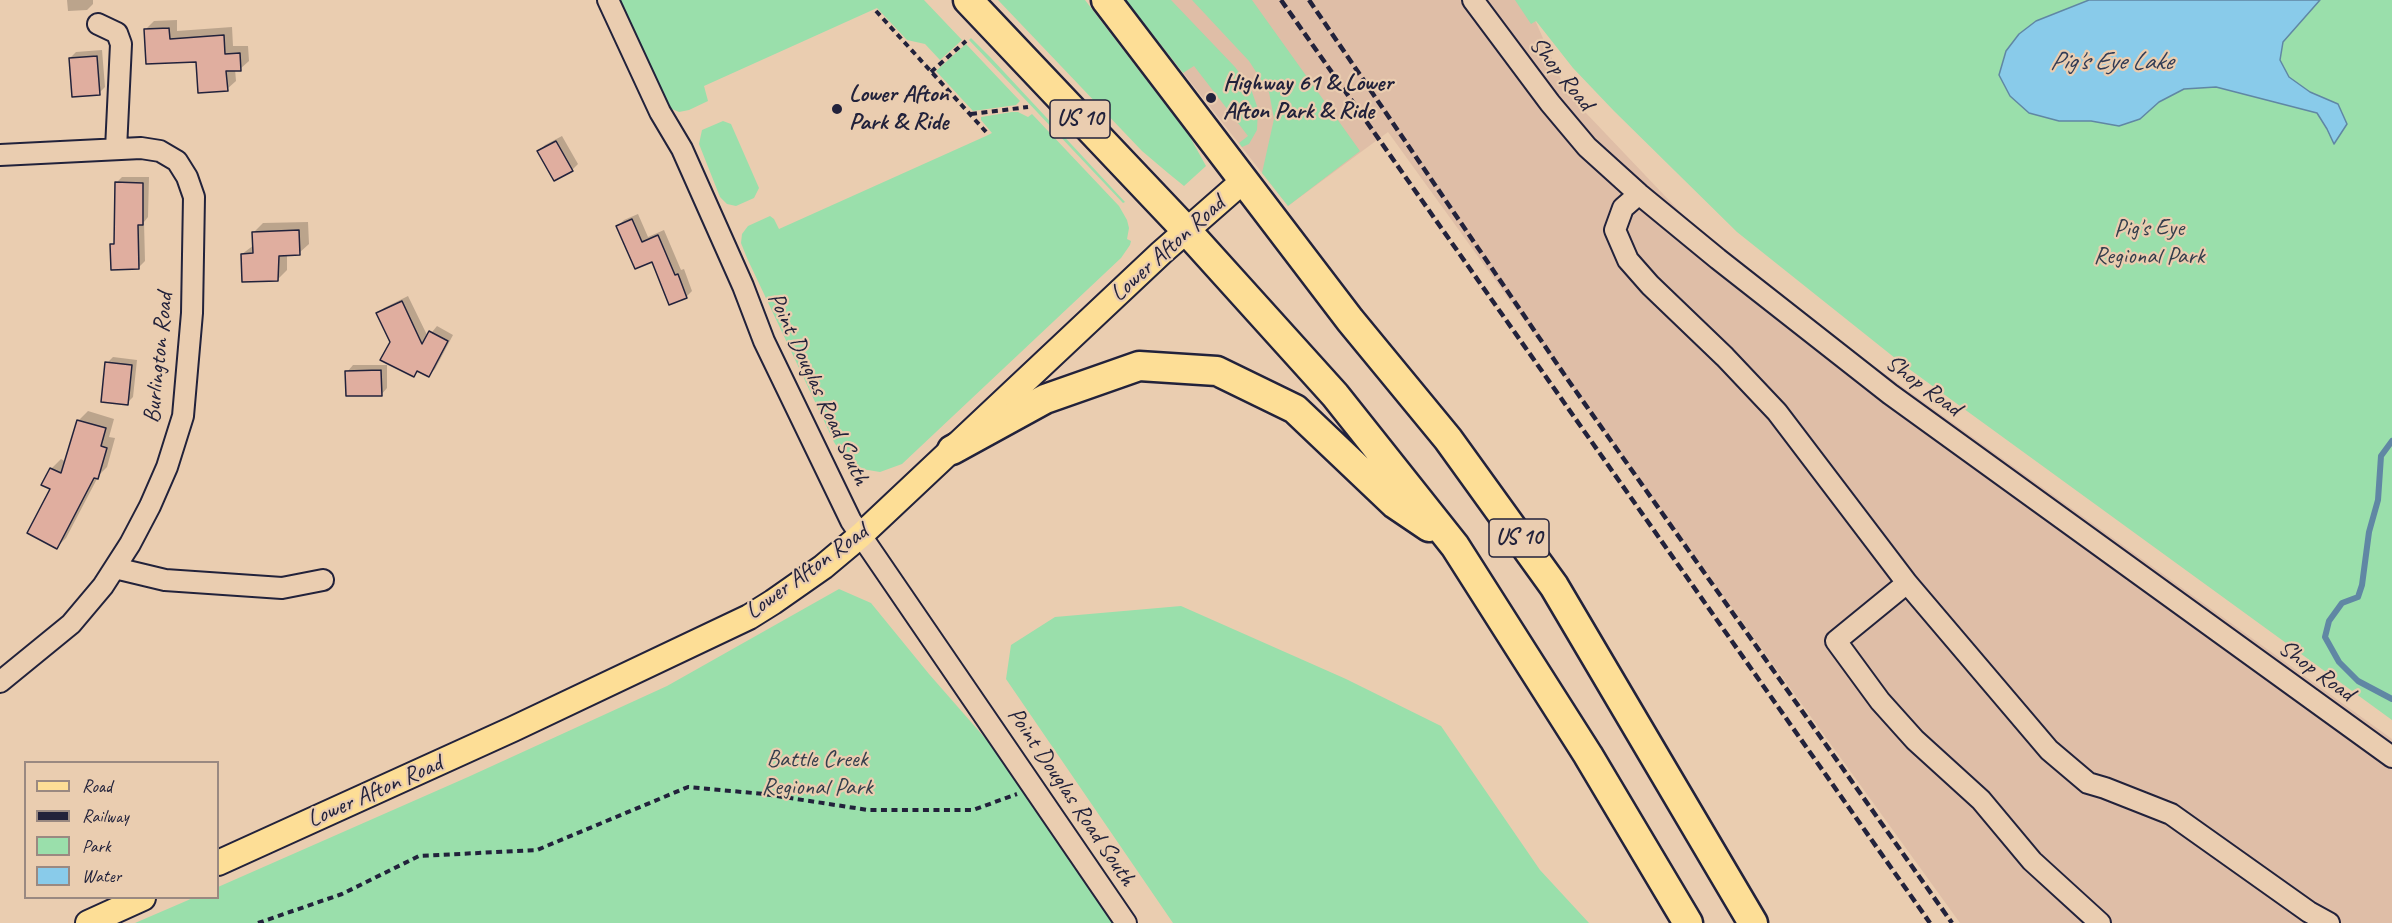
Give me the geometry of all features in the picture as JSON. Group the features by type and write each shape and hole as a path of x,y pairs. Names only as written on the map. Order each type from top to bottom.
{"highway":[{"name":"US 10","path":"968,0 1186,231 1335,395 1455,546 1587,755 1688,923"},
{"name":"US 10","path":"1106,0 1350,320 1448,439 1554,586 1753,923"},
{"path":"952,450 1045,399 1139,366 1217,371 1295,409 1395,504 1455,546"}],"main road":[{"name":"Lower Afton Road","path":"219,863 513,729 749,617 796,587 860,536 1186,231 1243,181"},
{"path":"88,923 139,899"}],"street":[{"name":"Point Douglas Road South","path":"608,0 660,112 682,149 743,286 764,342 860,536 1126,923"},
{"name":"Shop Road","path":"1473,0 1550,103 1587,147 1639,194 1813,335 1890,394 2392,757"},
{"path":"98,24 117,33 122,44 116,149"},
{"name":"Burlington Road","path":"0,155 141,148 160,151 177,161 187,177 194,198 192,312 183,416 167,467 150,507 115,568 71,624 0,682"},
{"path":"1639,194 1623,208 1615,230 1628,260 1650,285 1778,412 1907,583 2049,750 2088,783 2171,814 2310,917 2329,923"},
{"path":"115,568 165,580 282,588 323,580"},
{"path":"1907,583 1836,641 1880,701 1915,740 1981,800 2032,861 2100,923"}],"path":[{"path":"876,11 987,133"},
{"path":"931,72 966,41"},
{"path":"970,114 1028,106"},
{"path":"258,923 342,894 419,856 537,850 688,787 764,794 868,810 973,810 1034,788"}],"shaded area":[{"path":"1126,0 1520,0 1535,20 1567,93 1683,215 1846,346 2392,739 2392,923 1960,923 1388,132 1288,206"}],"green space":[{"path":"620,0 924,0 962,40 940,60 925,44 907,40 877,8 704,86 708,101 679,112 672,109 667,102"},
{"path":"998,0 1085,0 1190,137 1206,166 1184,186 1142,151"},
{"path":"1126,0 1171,0 1235,67 1251,89 1258,109 1257,130 1249,144 1242,147 1239,143 1248,136 1194,66 1183,73"},
{"path":"1192,0 1252,0 1360,151 1288,206 1262,173 1274,119 1269,92 1249,61"},
{"name":"Pig's Eye Regional Park","path":"1515,0 2392,0 2392,720 1905,366 1737,232 1614,111 1573,68 1536,21 1531,24"},
{"path":"971,38 1125,202 1123,203 969,40"},
{"path":"966,44 1020,101 1016,105 973,111 936,71"},
{"path":"1012,112 1028,117 1032,114 1119,206 1127,220 1129,228 1127,239 1131,241 1130,245 1121,258 902,464 880,472 856,468 844,458 834,442 747,258 741,243 742,234 748,226 770,216 779,229 986,136 992,133 981,117"},
{"path":"723,121 731,124 759,188 754,198 736,206 727,204 720,197 699,144 702,130"},
{"name":"Battle Creek Regional Park","path":"839,589 871,603 929,674 1076,842 1120,923 135,923 191,899 219,899 219,887 667,686"},
{"path":"1181,606 1346,679 1441,726 1540,870 1589,923 1173,923 1006,679 1011,645 1055,617"}],"water":[{"name":"Pig's Eye Lake","path":"2089,0 2320,0 2283,42 2280,60 2289,77 2310,92 2338,104 2347,124 2334,144 2317,113 2216,87 2184,89 2159,102 2140,119 2119,126 2091,121 2059,121 2029,113 2010,96 1999,75 2006,51 2019,34 2036,21"}],"building":[{"path":"169,28 170,39 224,35 225,54 240,53 241,71 226,71 228,91 198,93 196,62 146,64 144,29"},
{"path":"97,56 100,95 72,97 69,58"},
{"path":"556,141 573,171 554,181 537,151"},
{"path":"115,182 143,183 143,225 138,225 139,269 111,270 110,244 114,244"},
{"path":"632,219 642,242 658,235 675,275 678,274 687,298 669,305 652,262 635,269 616,226"},
{"path":"299,230 300,255 279,256 278,281 242,282 241,254 253,253 252,232"},
{"path":"402,301 422,344 429,331 448,341 429,377 417,371 414,377 380,360 390,342 376,313"},
{"path":"105,362 132,365 128,405 101,402"},
{"path":"381,370 382,396 346,396 345,371"},
{"path":"77,420 106,428 101,446 107,448 98,479 94,478 57,549 27,533 50,489 41,485 50,468 61,473"}],"waterway":[{"path":"2392,441 2381,456 2378,500 2369,532 2362,585 2358,597 2342,603 2329,621 2325,637 2339,662 2358,681 2392,699"}],"railway":[{"path":"1281,0 1930,923"},
{"path":"1309,0 1568,380 1952,923"}],"place":[{"name":"Highway 61 & Lower Afton Park & Ride","path":"1211,98"},
{"name":"Lower Afton Park & Ride","path":"837,109"}]}
